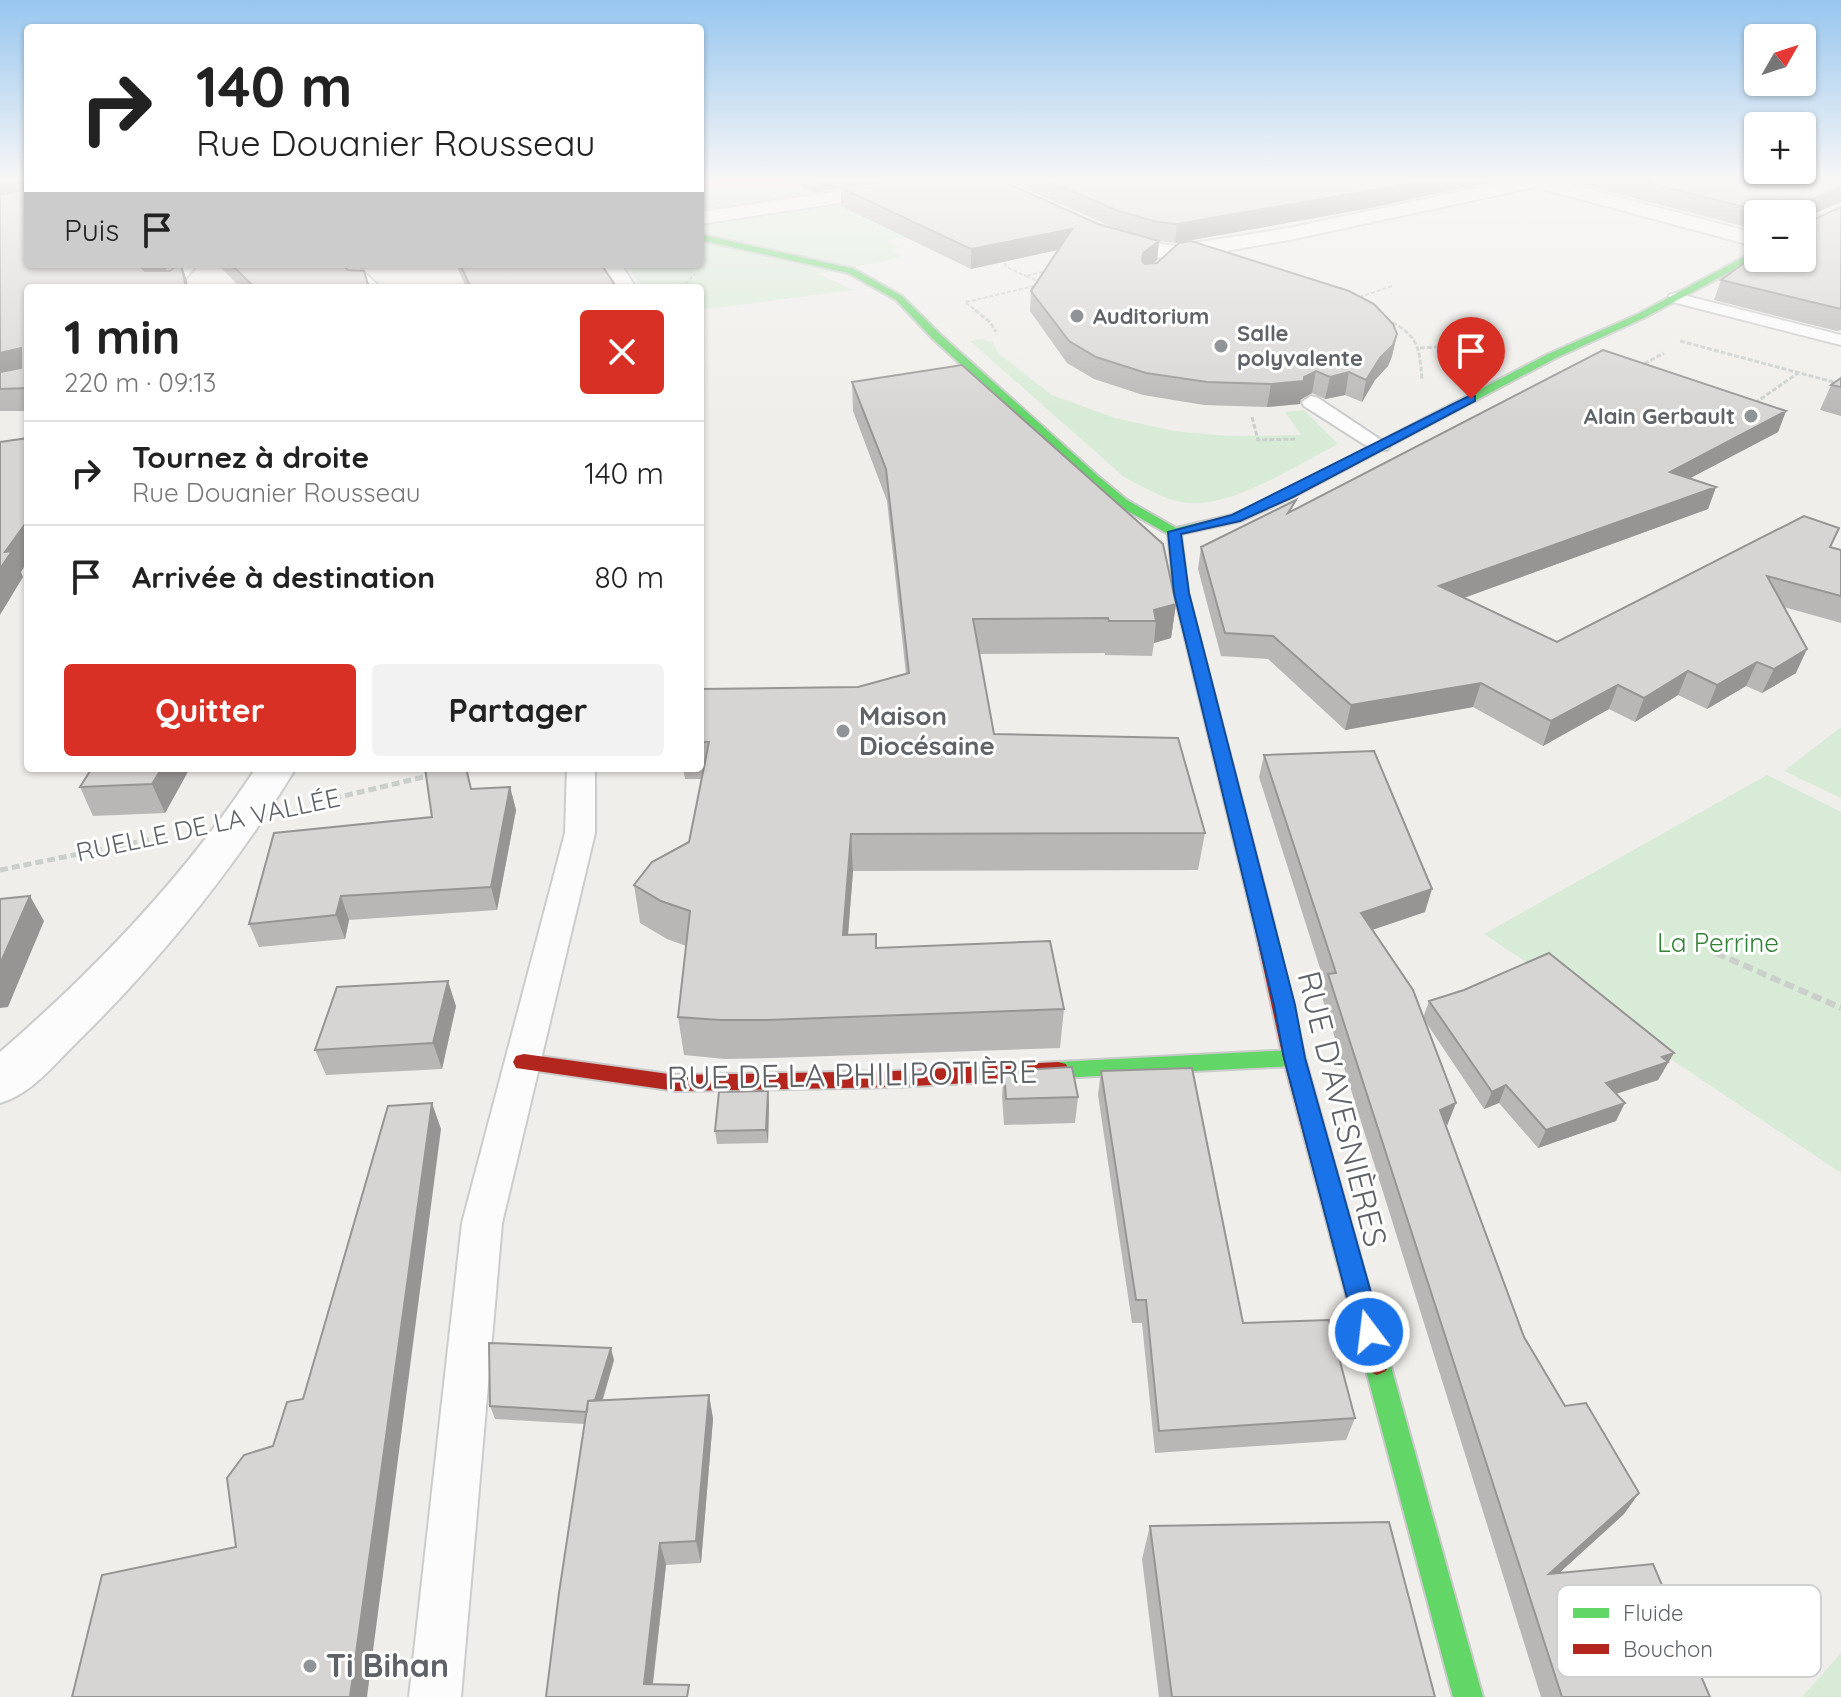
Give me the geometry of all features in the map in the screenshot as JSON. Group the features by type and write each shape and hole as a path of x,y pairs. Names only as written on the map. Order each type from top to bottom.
{"street":[{"path":"799,259 851,271 899,298 937,337 1094,479 1123,503 1174,532 1236,518 1744,261"},
{"path":"168,284 183,268"},
{"path":"346,268 364,284"},
{"name":"RUE D'AVESNIÈRES","path":"1174,532 1181,593 1284,1005 1294,1058 1468,1697"},
{"path":"0,1083 145,943 242,820 273,772"},
{"name":"RUE DE LA PHILIPOTIÈRE","path":"524,1062 676,1083 895,1079 1294,1058"}],"lane":[{"path":"1159,268 1168,259"},
{"path":"1675,298 1841,340"},
{"path":"1311,402 1380,446"},
{"path":"435,1697 482,1223 580,833 581,772"}],"path":[{"path":"996,332 990,322 966,302 1044,284 1006,267 1005,263"},
{"path":"1026,276 1055,269"},
{"path":"1344,302 1392,286"},
{"path":"1384,318 1404,328 1419,344 1422,381 1471,399"},
{"path":"1669,338 1841,384"},
{"path":"1755,403 1810,364"},
{"path":"1252,417 1258,440"},
{"name":"RUELLE DE LA VALLÉE","path":"0,870 242,820 434,774"},
{"path":"1716,953 1841,1008"}],"green space":[{"path":"704,259 892,259 818,274 854,290 704,309 704,284 639,284 629,268 704,268"},
{"path":"982,339 993,343 998,353 1052,395 1115,418 1174,431 1229,436 1301,435 1285,412 1304,410 1338,444 1240,493 1199,503 1174,500 1124,477 970,341"},
{"path":"1841,727 1841,798 1784,771"},
{"name":"La Perrine","path":"1767,775 1841,812 1841,1173 1484,934"},
{"path":"1841,1653 1841,1697 1802,1697"}],"building":[{"path":"0,259 24,259 24,268 142,268 145,271 170,271 182,268 185,284 24,284 24,388 0,389 0,372 21,368 21,348 0,353"},
{"name":"Salle polyvalente","path":"1052,259 1142,259 1145,264 1157,263 1161,259 1248,259 1349,291 1374,304 1393,324 1397,334 1393,345 1366,380 1349,372 1330,377 1316,371 1304,377 1304,381 1271,384 1207,382 1146,373 1096,357 1069,341 1031,291"},
{"path":"1816,259 1841,259 1841,309 1721,280 1744,263 1744,272 1816,272"},
{"path":"235,268 346,268 364,271 368,284 251,284"},
{"path":"462,268 604,268 614,284 469,284"},
{"path":"1603,350 1786,411 1670,472 1716,487 1439,586 1557,642 1804,516 1839,528 1830,547 1841,550 1841,596 1767,576 1807,649 1774,669 1757,662 1717,685 1688,671 1644,698 1618,685 1551,721 1481,683 1351,705 1273,636 1225,633 1201,547 1296,500 1288,513"},
{"path":"962,365 1163,544 1176,604 1154,610 1156,621 1109,621 1108,618 973,619 994,734 1178,738 1205,833 851,834 843,935 876,934 876,948 1050,941 1064,1009 767,1020 678,1017 690,911 661,901 634,885 652,862 689,842 709,742 704,742 704,689 858,687 909,673 886,469 852,382"},
{"path":"1841,378 1841,387 1831,385"},
{"path":"24,439 24,526 5,552 12,551 0,569 0,442"},
{"path":"1374,751 1432,889 1361,913 1413,990 1456,1103 1440,1110 1524,1337 1565,1406 1586,1403 1639,1493 1549,1574 1653,1564 1662,1585 1557,1585 1557,1677 1701,1677 1710,1697 1562,1697 1328,974 1336,973 1264,755"},
{"path":"89,772 160,772 152,784 80,787"},
{"path":"426,772 467,772 471,789 510,787 491,887 341,896 336,915 249,924 274,833 432,817"},
{"path":"30,896 0,964 0,899"},
{"path":"1549,953 1674,1053 1662,1057 1668,1062 1606,1083 1625,1103 1546,1130 1506,1085 1492,1092 1429,1001 1464,990"},
{"path":"448,981 433,1043 315,1050 337,987"},
{"path":"1072,1067 1078,1097 1006,1099 1004,1071"},
{"path":"1192,1068 1243,1323 1329,1320 1355,1418 1159,1431 1146,1300 1136,1300 1101,1071"},
{"path":"768,1091 766,1130 715,1131 719,1092"},
{"path":"432,1103 350,1697 72,1697 102,1575 236,1547 227,1478 244,1455 273,1446 287,1402 303,1399 388,1106"},
{"path":"489,1343 611,1348 595,1400 588,1401 587,1412 490,1406"},
{"path":"709,1395 696,1541 660,1543 644,1684 689,1685 687,1697 546,1697 588,1401"},
{"path":"1389,1522 1435,1697 1172,1697 1150,1526"}],"traffic: fast":[{"path":"799,259 851,271 899,298 937,337 1094,479 1123,503 1174,532"},
{"path":"1174,532 1236,518 1289,494 1552,356 1641,316 1744,261"},
{"path":"1174,532 1181,593 1263,920"},
{"path":"1058,1070 1294,1058"},
{"path":"1377,1363 1468,1697"}],"traffic: jam":[{"path":"1263,920 1294,1058 1377,1363"},
{"path":"524,1062 676,1083 895,1079 1058,1070"}],"place":[{"name":"Auditorium","path":"1077,316"},
{"name":"Salle polyvalente","path":"1221,346"},
{"name":"Alain Gerbault","path":"1751,416"},
{"name":"Maison Diocésaine","path":"843,731"},
{"name":"Ti Bihan","path":"310,1666"}],"route":[{"path":"1369,1332 1294,1058 1284,1005 1181,593 1174,532 1236,518 1289,494 1471,399"}]}
